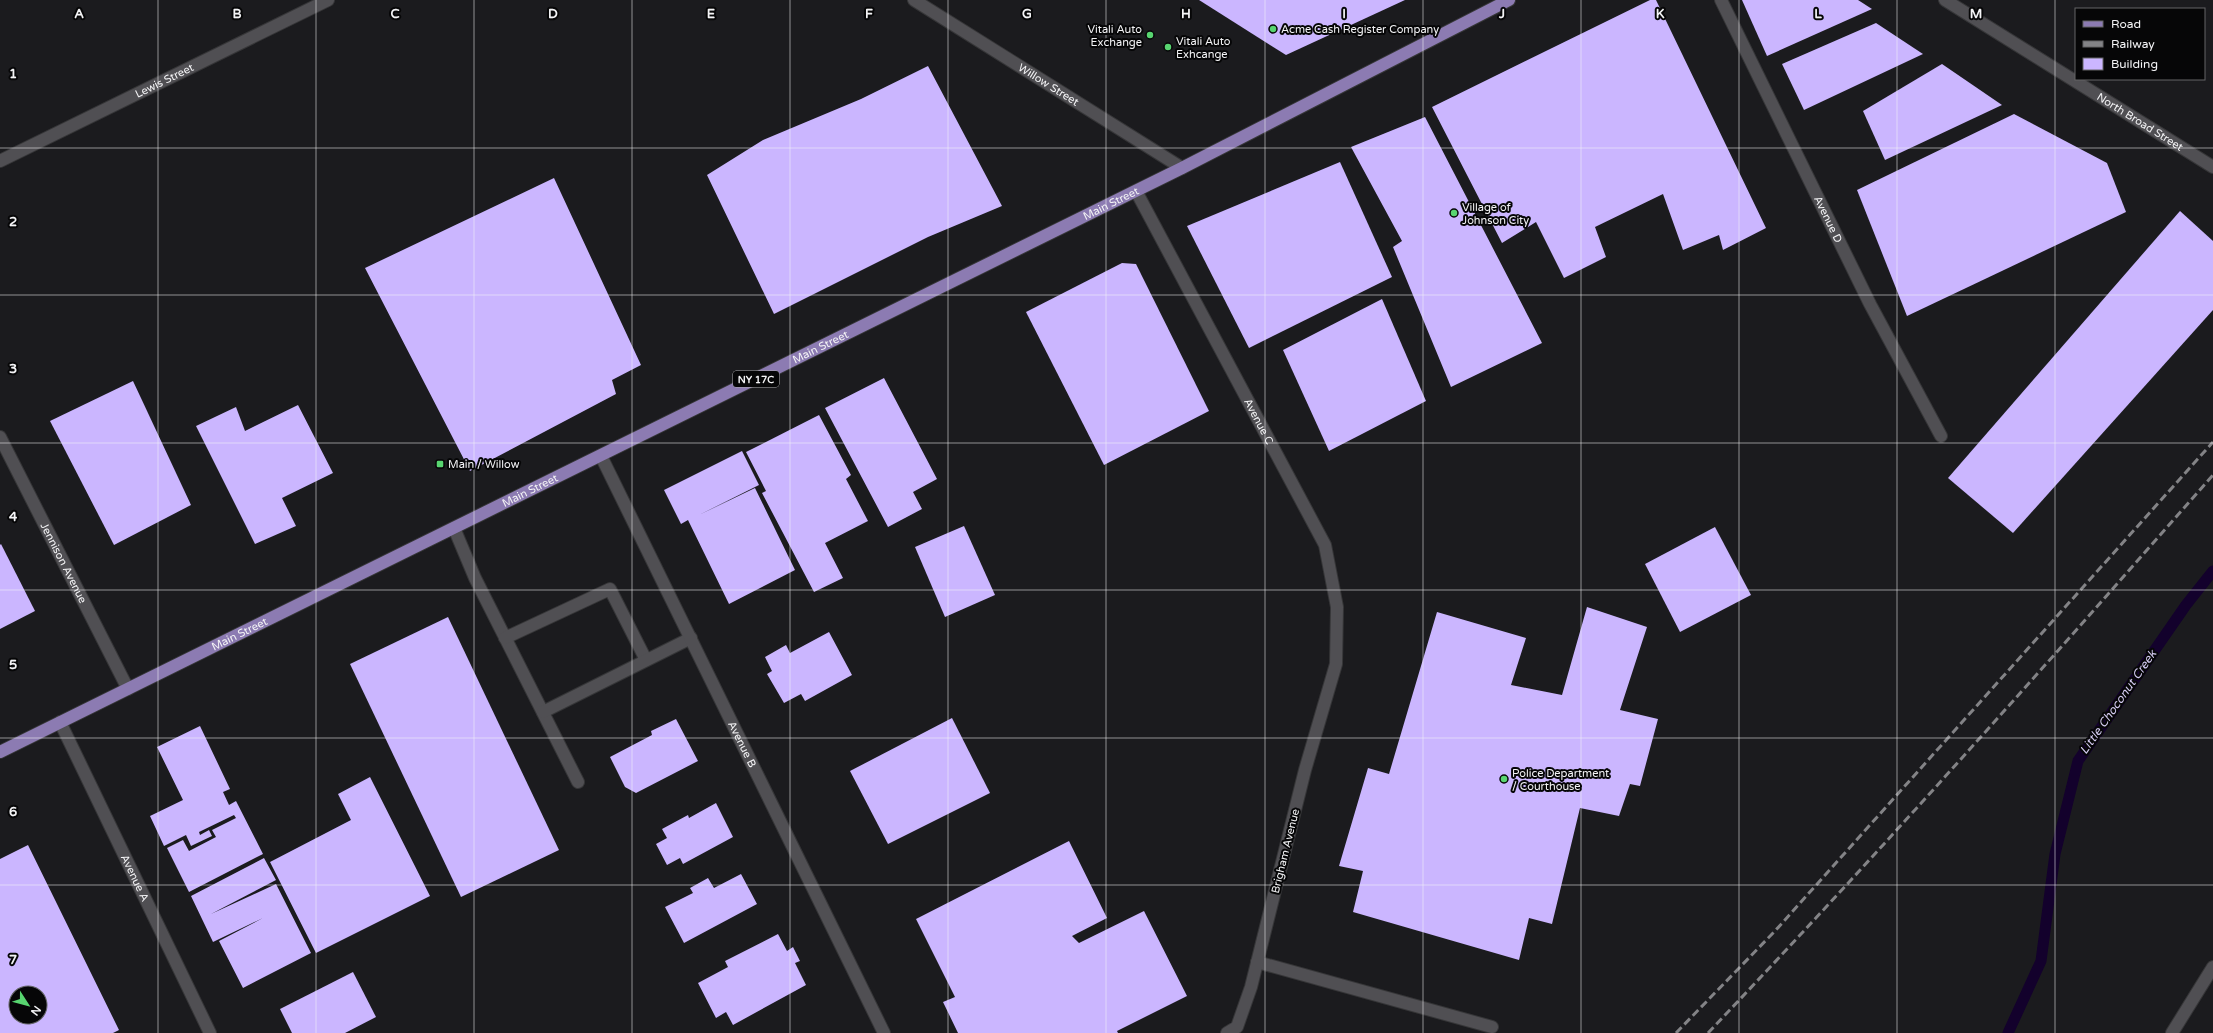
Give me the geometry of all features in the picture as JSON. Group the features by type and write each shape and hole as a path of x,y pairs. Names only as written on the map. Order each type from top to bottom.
{"main road":[{"name":"Main Street","path":"0,752 1136,191 1509,0"}],"street":[{"name":"Lewis Street","path":"0,161 328,0"},
{"name":"Willow Street","path":"914,0 1182,168"},
{"name":"Avenue D","path":"1721,0 1870,304 1941,436"},
{"name":"North Broad Street","path":"1945,0 2213,168"},
{"name":"Avenue C","path":"1136,191 1325,544 1337,607 1336,664"},
{"name":"Jennison Avenue","path":"0,437 128,689"},
{"name":"Avenue B","path":"601,456 884,1033"},
{"path":"454,528 475,578 578,782"},
{"path":"505,638 610,589 646,660"},
{"path":"543,712 690,638"},
{"name":"Brigham Avenue","path":"1227,1033 1237,1027 1251,987 1305,770 1336,664"},
{"name":"Avenue A","path":"60,722 210,1033"},
{"path":"1257,962 1492,1027"},
{"path":"2172,1033 2213,967"}],"building":[{"path":"1199,0 1405,0 1286,55"},
{"path":"1650,0 1656,0 1766,228 1723,250 1719,235 1683,250 1663,194 1595,227 1606,257 1564,278 1536,222 1502,243 1432,107"},
{"path":"1742,0 1858,0 1872,9 1767,56"},
{"path":"1876,23 1923,54 1804,110 1782,64"},
{"path":"1942,64 2002,105 1885,160 1863,111"},
{"path":"928,66 1002,206 928,237 774,314 707,175 763,140 861,99"},
{"path":"2014,114 2107,163 2126,212 1907,316 1857,190"},
{"path":"1425,117 1542,343 1451,387 1393,247 1402,241 1351,147"},
{"path":"1340,162 1392,277 1249,348 1187,226"},
{"path":"554,178 641,365 612,380 616,394 470,471 365,268"},
{"path":"2180,211 2213,241 2213,310 2013,533 1948,478"},
{"path":"1122,263 1136,264 1209,411 1104,465 1026,312"},
{"path":"1382,299 1426,401 1329,451 1283,350"},
{"path":"884,378 937,479 913,492 922,509 888,527 825,408"},
{"path":"133,381 191,505 114,545 50,421"},
{"path":"298,405 333,473 282,498 296,526 255,544 196,426 236,407 245,431"},
{"path":"819,415 851,475 846,479 868,521 825,543 843,578 814,592 762,493 766,491 746,452"},
{"path":"742,451 759,485 699,515 755,488 795,570 729,604 688,520 681,524 664,490"},
{"path":"964,526 995,595 945,617 915,547"},
{"path":"1715,527 1751,595 1680,632 1645,564"},
{"path":"1,544 35,611 0,629 0,545"},
{"name":"Police Department / Courthouse","path":"1587,607 1647,627 1620,710 1658,719 1640,786 1630,784 1619,816 1580,808 1552,924 1529,918 1519,960 1353,912 1363,871 1339,866 1368,768 1389,774 1437,612 1526,638 1511,685 1562,695"},
{"path":"448,617 559,850 461,897 350,664"},
{"path":"829,632 852,675 805,701 801,694 784,703 767,674 772,671 765,657 786,645 790,653"},
{"path":"952,718 990,793 888,844 850,771"},
{"path":"676,719 698,761 636,793 625,787 610,757 652,735 651,731"},
{"path":"200,726 230,789 223,792 229,805 236,801 263,854 189,892 167,848 183,840 189,851 216,837 212,830 236,818 234,815 199,832 200,835 209,830 212,836 191,846 186,835 164,846 150,816 183,800 157,747"},
{"path":"370,777 430,896 316,953 270,862 351,820 338,794"},
{"path":"716,803 733,837 683,864 680,858 667,865 656,844 667,838 662,829 688,815 689,818"},
{"path":"1069,841 1107,918 1072,936 1079,943 1144,911 1187,996 1117,1031 1118,1033 958,1033 943,1002 955,997 916,919"},
{"path":"28,845 119,1030 113,1033 0,1033 0,859"},
{"path":"264,858 276,880 211,914 276,884 311,953 243,988 219,941 263,918 213,942 191,896"},
{"path":"741,874 757,904 684,943 665,907 693,893 690,888 708,878 714,888"},
{"path":"778,934 787,951 793,947 800,961 795,963 806,985 733,1025 726,1012 716,1018 698,983 728,967 725,961"},
{"path":"353,972 376,1017 345,1033 292,1033 280,1009"}],"waterway":[{"name":"Little Choconut Creek","path":"2008,1033 2041,961 2055,854 2078,761 2186,605 2213,571"}],"railway":[{"path":"1676,1033 1775,931 2213,442"},
{"path":"1708,1033 1837,896 1963,757 2213,475"}],"place":[{"name":"Acme Cash Register Company","path":"1273,29"},
{"name":"Vitali Auto Exchange","path":"1150,35"},
{"name":"Vitali Auto Exhcange","path":"1168,47"},
{"name":"Village of Johnson City","path":"1454,213"},
{"name":"Main / Willow","path":"440,464"},
{"name":"Police Department / Courthouse","path":"1504,779"}]}
